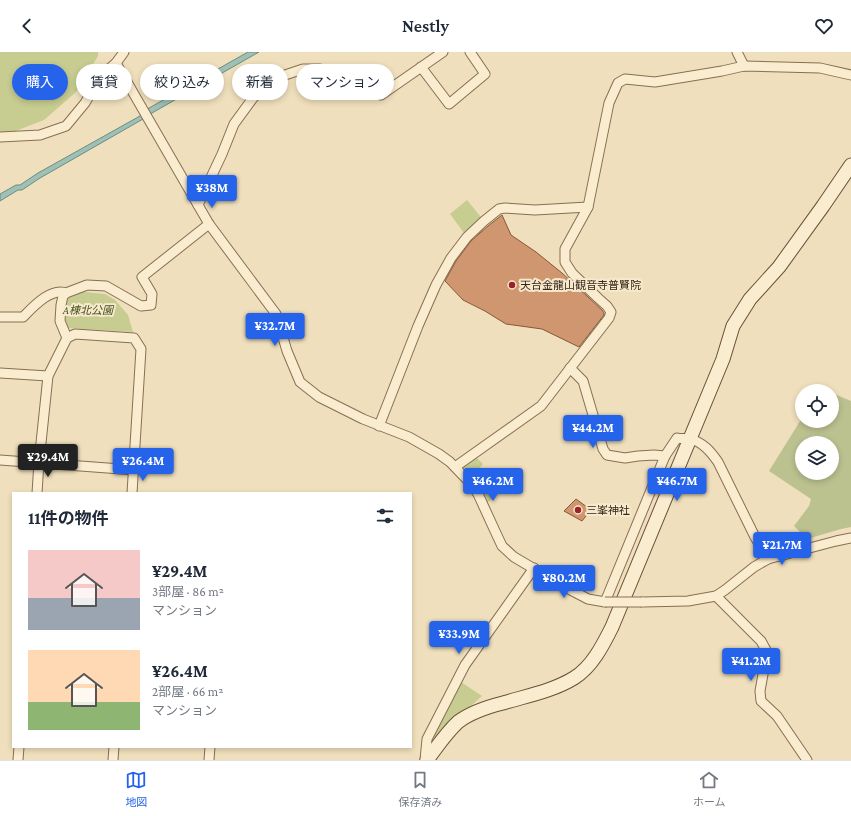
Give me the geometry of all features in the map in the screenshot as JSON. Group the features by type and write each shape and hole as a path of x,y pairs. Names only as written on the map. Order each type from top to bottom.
{"street":[{"path":"0,138 40,135 66,126 85,103 100,77 124,52"},
{"path":"198,205 222,154 234,124 262,88 282,76 303,69 319,68 347,74 382,95 443,52"},
{"path":"421,67 449,104 485,74 470,52"},
{"path":"737,52 744,66"},
{"path":"116,62 209,224 276,314 287,350 300,382 319,397 363,419 409,437 450,462 473,486 502,546 514,557 588,599 605,602 688,601 716,596 754,567 768,559 851,538"},
{"path":"455,467 541,406 609,318 611,312 607,306 572,273 565,262 565,249 588,208 609,102 618,83 625,79 655,82 744,66 820,68 851,75"},
{"path":"426,760 444,737 459,722 474,712 558,686 576,677 590,664 602,648 723,359 733,326 750,299 779,267 851,165"},
{"path":"379,426 418,326 436,285 450,258 467,237 499,209 535,210 588,208"},
{"path":"0,317 23,317 46,296 61,291 66,293 87,285 106,286 141,306 151,305 152,294 142,277 209,224"},
{"path":"66,293 61,305 60,321 68,338"},
{"path":"37,492 48,376 68,338 75,334 134,338 141,349 132,492"},
{"path":"570,368 583,381 603,449 607,455 625,458 649,455 665,456"},
{"path":"0,373 48,376"},
{"path":"605,602 665,456 677,438 690,439 701,444 718,462 755,537 768,559"},
{"path":"0,460 134,470"},
{"path":"426,760 427,739 465,665 534,568"},
{"path":"716,596 761,641 767,652 760,691 761,701 777,716 807,760"},
{"path":"18,760 19,748"},
{"path":"113,760 114,748"},
{"path":"209,760 210,748"}],"green space":[{"path":"0,52 98,52 98,56 93,64 76,64 76,92 68,99 68,64 12,64 12,100 67,100 44,120 0,137"},
{"path":"467,200 484,221 467,237 450,214"},
{"name":"A棟北公園","path":"75,291 105,294 115,300 128,315 133,332 67,328 63,321 66,299"},
{"path":"839,396 851,401 851,527 807,539 794,526 809,506 811,499 769,471 796,428 839,428"},
{"path":"473,454 483,464 477,471 494,498 483,505 455,467"},
{"path":"458,680 482,696 435,738 432,730"}],"water":[{"path":"248,52 259,52 238,64 232,64 232,67 224,72 224,66"},
{"path":"163,100 175,100 40,178 22,190 18,190 0,201 0,194 16,185 20,185 38,173 140,116 142,112"}],"building":[{"name":"天台金龍山観音寺普賢院","path":"502,215 511,235 536,252 562,273 604,313 579,347 542,329 506,324 463,300 445,281 456,261 471,241"},
{"name":"三峯神社","path":"576,499 591,510 582,521 564,511"}],"place":[{"name":"天台金龍山観音寺普賢院","path":"512,285"},
{"name":"三峯神社","path":"578,510"}]}
